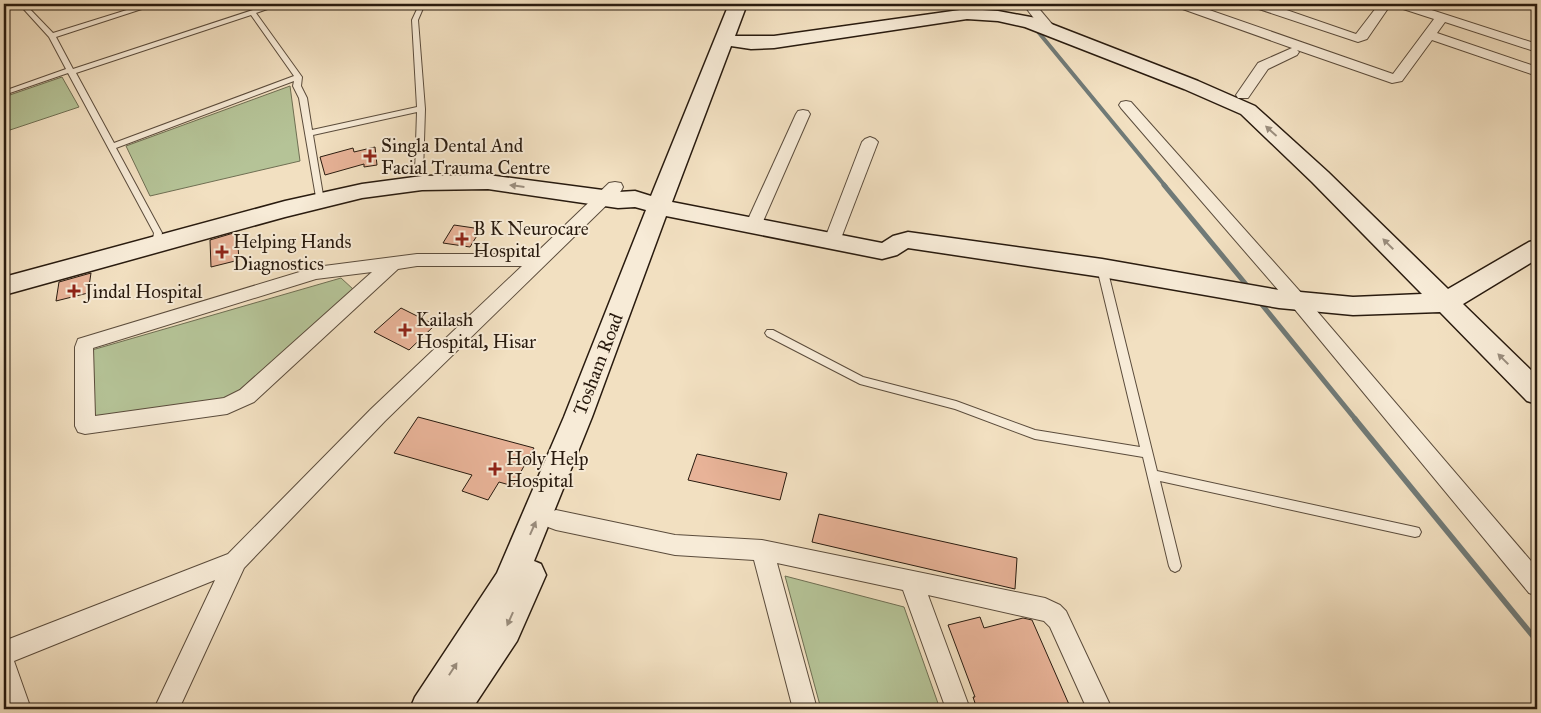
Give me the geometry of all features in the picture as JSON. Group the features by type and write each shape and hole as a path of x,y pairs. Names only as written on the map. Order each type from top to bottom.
{"main road":[{"name":"Tosham Road","path":"733,37 738,4"},
{"name":"Tosham Road","path":"427,709 508,584 578,417 656,205 733,37 752,4"},
{"path":"733,37 795,39 967,14 998,16 1046,25 1256,100 1279,117 1453,298 1537,393"},
{"path":"1046,25 1248,110 1453,298 1537,369"},
{"path":"4,274 157,238 319,196 374,178 453,169 508,168 552,183 609,193 618,200 656,205 882,251 887,251 904,240 908,240 1102,268 1298,301 1353,306 1453,298 1537,248"},
{"path":"319,196 422,183 552,183"},
{"name":"Tosham Road","path":"452,709 505,630 556,520 656,205"},
{"path":"4,286 157,238"}],"street":[{"path":"1029,4 1046,25"},
{"path":"1181,4 1392,79 1397,78 1455,4"},
{"path":"1257,4 1358,38 1362,36 1385,4"},
{"path":"1401,4 1537,48"},
{"path":"1429,35 1537,72"},
{"path":"1243,95 1263,66 1292,52"},
{"path":"1126,105 1298,301 1537,585"},
{"path":"753,226 803,114"},
{"path":"832,241 870,142"},
{"path":"166,709 236,561 378,415 609,193"},
{"path":"393,264 247,396 236,403 227,406 85,426 85,344 316,273 417,260 540,260"},
{"path":"556,520 675,545 762,550 1045,609 1058,619 1100,709"},
{"path":"762,550 805,709"},
{"path":"4,653 236,561"},
{"path":"911,581 958,709"},
{"path":"4,666 19,709"}],"lane":[{"path":"22,4 52,36 112,147 157,238"},
{"path":"52,36 152,4"},
{"path":"4,93 277,4"},
{"path":"419,173 421,109 415,20 422,6"},
{"path":"252,12 298,77 297,86 303,98 319,196"},
{"path":"112,147 298,77"},
{"path":"309,133 421,109"},
{"path":"1102,268 1175,566"},
{"path":"770,333 860,380 956,405 1036,434 1147,453"},
{"path":"1153,475 1416,532"}],"green space":[{"path":"62,77 79,107 4,132 4,97"},
{"path":"290,86 300,161 150,196 126,146"},
{"path":"341,278 354,290 229,399 91,421 92,350"},
{"path":"785,576 904,607 940,709 821,709"}],"building":[{"path":"375,147 377,165 364,167 364,164 325,175 320,157 353,148 354,152"},
{"path":"454,225 481,229 470,247 443,243"},
{"path":"237,232 239,260 211,267 210,240"},
{"path":"91,273 88,293 56,301 59,282"},
{"path":"401,308 435,325 409,350 374,332"},
{"path":"418,417 534,448 513,486 499,482 488,500 462,491 472,475 394,453"},
{"path":"697,454 787,473 780,500 688,480"},
{"path":"819,514 1017,558 1015,589 812,542"},
{"path":"980,617 984,628 1023,618 1032,620 1071,709 977,709 973,697 975,697 948,625"}],"waterway":[{"path":"1035,28 1166,187"},
{"path":"1164,185 1249,288"},
{"path":"1259,301 1356,420"},
{"path":"1355,419 1537,641"}],"place":[{"name":"Singla Dental And Facial Trauma Centre","path":"370,156"},
{"name":"B K Neurocare Hospital","path":"462,239"},
{"name":"Helping Hands Diagnostics","path":"222,252"},
{"name":"Jindal Hospital","path":"74,291"},
{"name":"Kailash Hospital, Hisar","path":"405,330"},
{"name":"Holy Help Hospital","path":"495,469"}]}
